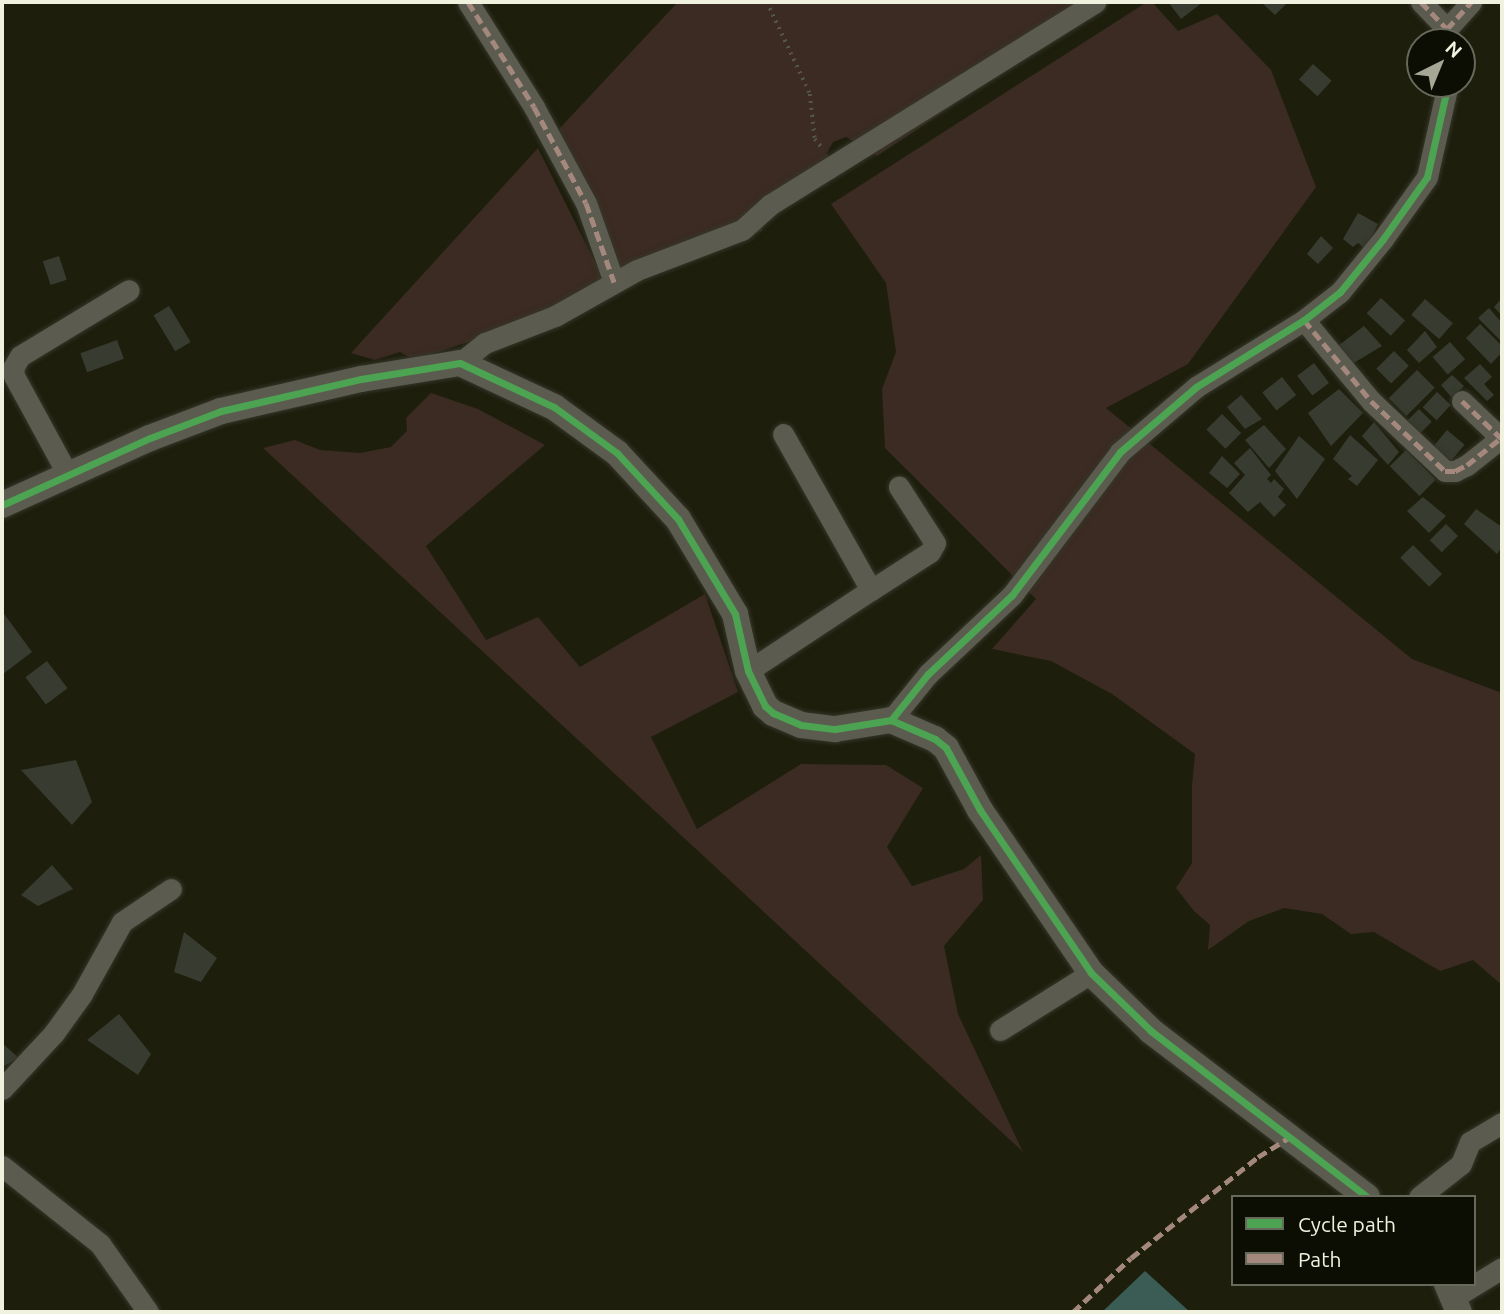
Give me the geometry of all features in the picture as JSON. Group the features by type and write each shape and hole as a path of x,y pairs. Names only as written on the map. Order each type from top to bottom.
{"street":[{"path":"468,2 534,107 586,203 614,282"},
{"path":"2,505 221,411 361,379 460,363 485,343 555,316 614,282 742,230 771,204 1095,2"},
{"path":"1421,2 1441,28"},
{"path":"1453,28 1471,2"},
{"path":"891,720 928,674 1012,595 1121,453 1196,387 1304,320 1340,292 1383,239 1427,177 1445,98"},
{"path":"68,475 14,376 13,368 20,356 129,290"},
{"path":"1304,320 1371,401 1445,471 1455,471 1467,465 1502,438 1462,401"},
{"path":"460,363 554,407 617,453 678,519 735,614 748,671 765,706 782,719 835,729 891,720 935,739 946,748 980,810 1091,973 1151,1031 1364,1195"},
{"path":"783,433 871,590"},
{"path":"748,671 930,552 935,543 899,487"},
{"path":"2,1089 54,1033 82,994 122,922 171,889"},
{"path":"1000,1030 1091,973"},
{"path":"1422,1195 1461,1164 1470,1142 1502,1123"},
{"path":"2,1166 100,1244 148,1312"},
{"path":"1476,1284 1502,1268"},
{"path":"1453,1298 1473,1286"}],"path":[{"path":"767,2 810,94 815,139 833,164"}],"shaded area":[{"path":"678,2 1107,2 877,156 846,137 833,142 827,153 836,176 761,210 762,231 627,280 559,129"},
{"path":"1147,2 1152,2 1178,31 1217,14 1271,70 1316,187 1188,364 1106,408 1412,659 1502,693 1502,985 1473,960 1440,971 1374,932 1351,934 1322,914 1284,908 1249,921 1208,950 1210,925 1194,911 1176,888 1192,863 1192,785 1195,754 1112,694 1051,661 992,649 1036,599 885,448 882,389 896,352 886,283 831,204"},
{"path":"538,148 611,294 414,360 400,352 375,360 351,353"},
{"path":"431,393 478,409 545,445 426,546 486,640 538,617 580,667 705,594 738,692 651,737 697,829 801,764 886,765 923,788 887,847 912,886 964,869 981,855 983,900 944,946 958,1014 1023,1152 263,448 295,440 320,450 360,453 391,447 407,431 406,418"}],"water":[{"path":"1145,1271 1190,1312 1102,1312"}],"building":[{"path":"1203,2 1181,19 1169,3"},
{"path":"1261,2 1288,2 1275,15"},
{"path":"1313,64 1332,81 1318,96 1299,80"},
{"path":"1358,213 1378,224 1366,249 1358,243 1353,247 1343,239"},
{"path":"1321,236 1333,248 1318,264 1307,254"},
{"path":"59,256 67,280 51,285 43,261"},
{"path":"1381,298 1405,321 1391,336 1367,313"},
{"path":"1502,298 1502,316 1494,307"},
{"path":"1425,299 1453,323 1439,339 1411,315"},
{"path":"169,306 191,342 175,351 154,315"},
{"path":"1489,308 1502,323 1502,342 1478,318"},
{"path":"1480,324 1502,346 1502,352 1491,364 1466,338"},
{"path":"1364,326 1382,346 1347,367 1334,349"},
{"path":"1425,331 1437,347 1419,363 1407,350"},
{"path":"117,340 124,359 87,372 80,353"},
{"path":"1450,342 1465,359 1448,374 1433,357"},
{"path":"1394,351 1409,366 1391,384 1376,369"},
{"path":"1314,363 1329,383 1312,396 1297,376"},
{"path":"1480,364 1492,377 1484,384 1494,395 1487,401 1464,378"},
{"path":"1417,370 1435,388 1406,416 1389,398"},
{"path":"1452,375 1464,386 1452,398 1441,385"},
{"path":"1282,377 1296,395 1276,411 1262,392"},
{"path":"1339,389 1363,413 1331,446 1308,413"},
{"path":"1437,392 1451,405 1437,420 1423,407"},
{"path":"1241,395 1262,419 1245,429 1227,407"},
{"path":"1419,409 1432,422 1415,438 1403,425"},
{"path":"1222,414 1241,433 1226,449 1206,430"},
{"path":"1374,422 1399,452 1388,465 1362,436"},
{"path":"1264,425 1286,449 1269,468 1245,440"},
{"path":"1447,430 1465,445 1449,464 1431,449"},
{"path":"1350,435 1378,460 1357,486 1348,479 1352,476 1333,459"},
{"path":"1299,436 1325,459 1297,499 1275,471"},
{"path":"1250,448 1271,475 1267,479 1271,483 1274,479 1284,489 1278,497 1286,505 1274,517 1260,502 1248,512 1229,493 1245,475 1234,463"},
{"path":"1406,450 1436,480 1419,496 1390,466"},
{"path":"1222,456 1240,474 1227,488 1209,473"},
{"path":"1423,497 1446,516 1429,533 1407,511"},
{"path":"1476,509 1502,527 1502,547 1497,554 1464,524"},
{"path":"1446,524 1458,536 1442,552 1430,540"},
{"path":"1413,545 1442,574 1429,587 1400,558"},
{"path":"2,611 32,652 3,674 2,672"},
{"path":"47,661 67,688 46,704 25,677"},
{"path":"76,760 92,802 72,825 21,770"},
{"path":"52,865 73,889 38,906 21,895"},
{"path":"184,932 217,958 201,982 174,972"},
{"path":"119,1014 151,1054 138,1075 87,1040"},
{"path":"2,1043 19,1058 2,1067"}],"marked path":[{"path":"468,2 534,107 586,203 614,282"},
{"path":"1421,2 1447,29 1471,2"},
{"path":"1304,320 1371,401 1445,471 1455,471 1467,465 1501,438"},
{"path":"1462,401 1502,439"},
{"path":"1073,1312 1131,1258 1258,1157 1290,1137"}],"cycle path":[{"path":"891,720 928,674 1012,595 1120,452 1196,387 1304,320 1340,292 1383,239 1427,177 1445,98"},
{"path":"2,505 150,438 221,411 361,379 460,363 554,407 617,453 678,519 735,614 748,671 765,706 773,713 801,725 835,729 891,720 935,739 946,748 980,810 1091,973 1151,1031 1364,1195"}]}
